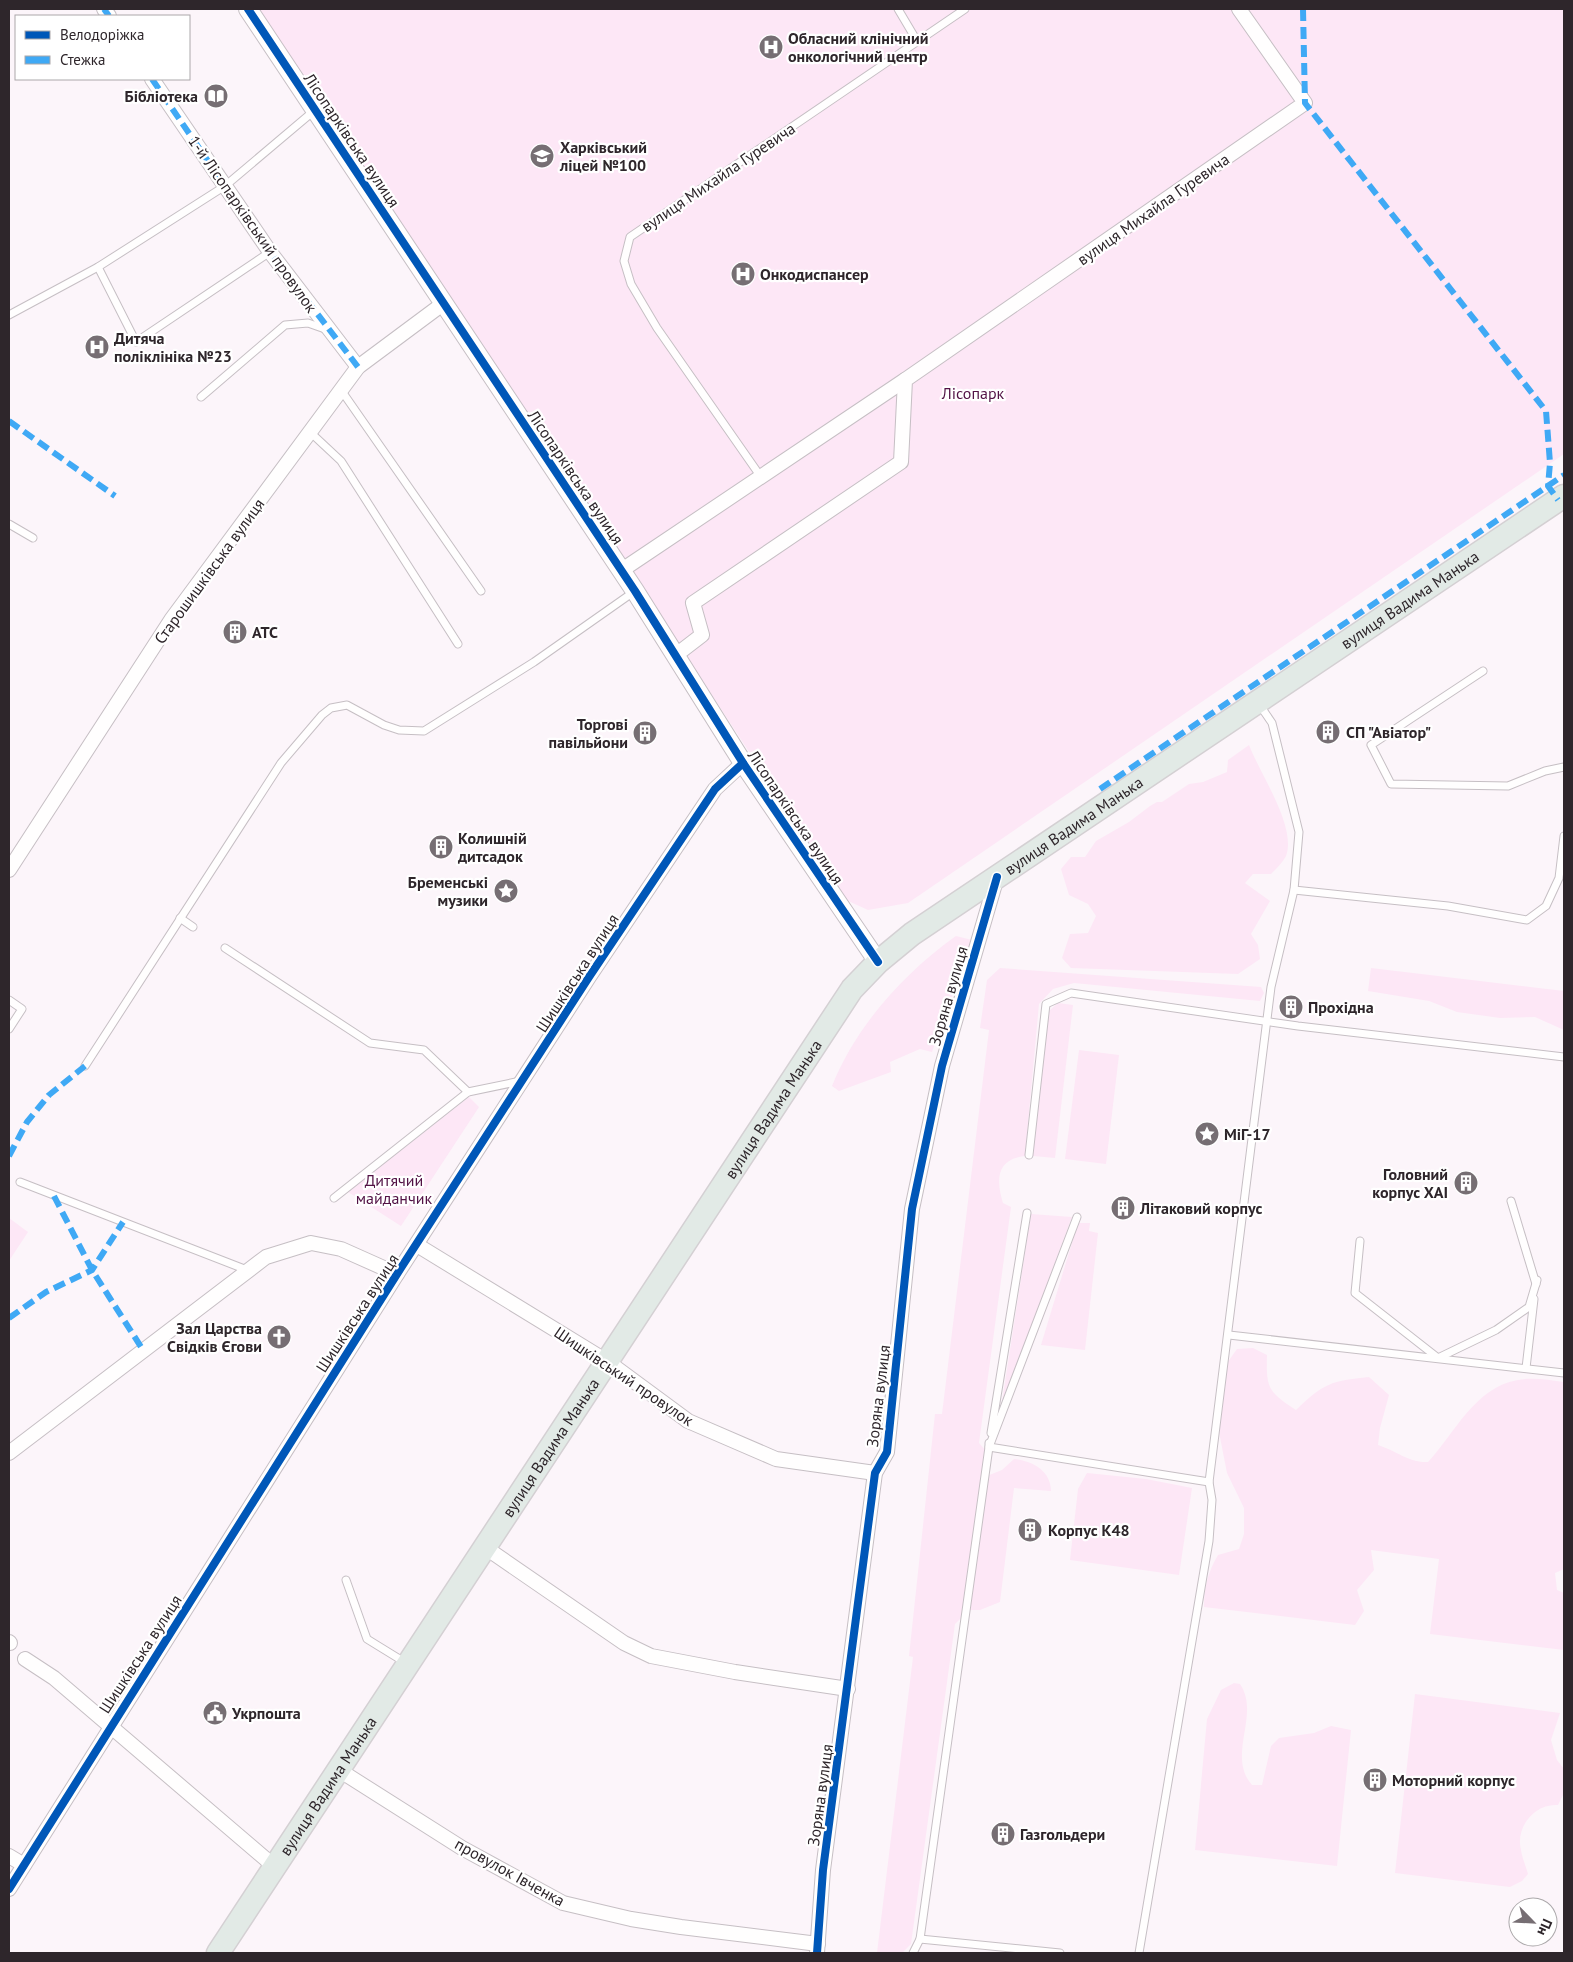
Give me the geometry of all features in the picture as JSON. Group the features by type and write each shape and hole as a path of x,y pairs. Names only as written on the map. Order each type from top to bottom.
{"main road":[{"name":"вулиця Вадима Манька","path":"218,1953 852,989 878,962 912,934 1561,501"}],"street":[{"name":"Лісопарківська вулиця","path":"248,9 622,570 743,763 878,962"},
{"name":"вулиця Михайла Гуревича","path":"622,570 905,380 1305,103 1239,9"},
{"name":"1-й Лісопарківський провулок","path":"153,80 270,252 358,367"},
{"name":"Старошишківська вулиця","path":"9,870 171,620 358,367 444,303"},
{"path":"676,655 702,635 694,603 901,462 905,380"},
{"name":"Шишківська вулиця","path":"9,1889 110,1725 397,1274 593,979 715,789 743,763"},
{"name":"Зоряна вулиця","path":"817,1949 824,1870 875,1473 887,1452 912,1208 942,1066 997,877"},
{"name":"Шишківська вулиця","path":"9,1453 266,1257 311,1243 341,1250 397,1274"},
{"name":"Шишківський провулок","path":"417,1245 608,1362 688,1421 737,1444 776,1459 875,1473"},
{"path":"486,1548 624,1643 650,1656 735,1672 848,1689"},
{"path":"25,1659 54,1678 275,1867"},
{"name":"провулок Івченка","path":"339,1770 462,1848 563,1903 631,1919 817,1949"},
{"path":"9,1856 24,1865"}],"lane":[{"path":"898,9 917,41"},
{"name":"вулиця Михайла Гуревича","path":"761,477 657,328 635,291 626,273 624,261 625,248 630,237 965,9"},
{"path":"9,315 98,267 225,186 297,123 315,110"},
{"path":"98,267 136,342 270,252"},
{"path":"201,397 285,325 308,323 330,331"},
{"path":"341,390 481,591"},
{"path":"310,432 341,461 458,644"},
{"path":"9,524 33,538"},
{"path":"85,1066 281,763 331,708 347,705 384,725 399,730 424,732 534,662 635,591"},
{"path":"1483,671 1372,745 1391,784 1508,786 1545,771 1564,767"},
{"path":"1139,1953 1209,1541 1212,1500 1209,1482 1269,1021 1271,986 1294,890 1299,832 1272,723 1258,702"},
{"path":"1294,890 1448,906 1527,920 1546,906 1559,878 1564,836"},
{"path":"180,918 193,927"},
{"path":"225,948 370,1043 424,1050 468,1092"},
{"path":"1029,1155 1046,1004 1070,993 1269,1021 1564,1057"},
{"path":"9,1000 22,1010 9,1029"},
{"path":"334,1198 468,1092 524,1081"},
{"path":"20,1182 247,1270"},
{"path":"1511,1201 1537,1280 1526,1368"},
{"path":"913,1953 920,1939 989,1447 1027,1213"},
{"path":"989,1447 1077,1217"},
{"path":"1360,1241 1355,1293 1438,1358"},
{"path":"1438,1358 1496,1330 1529,1307 1537,1280"},
{"path":"1229,1335 1564,1372"},
{"path":"989,1447 1209,1482"},
{"path":"346,1580 367,1639 408,1665"},
{"path":"920,1939 1060,1953"}],"green space":[{"name":"Лісопарк","path":"255,9 1564,9 1564,454 908,903 868,910 846,900 640,585"},
{"path":"1249,745 1282,816 1288,844 1285,858 1271,874 1253,874 1245,883 1270,901 1251,934 1258,945 1260,959 1238,974 1071,968 1062,958 1070,934 1088,933 1096,916 1088,904 1069,895 1061,869 1071,857 1085,857 1096,841 1129,822 1150,806 1157,802 1162,802 1189,784 1203,782 1227,772 1228,760"},
{"path":"956,936 972,940 932,1052 920,1049 890,1062 891,1072 839,1091 832,1086 854,1042 884,1002 918,967"},
{"path":"1000,968 1261,987 1264,993 1260,1001 1074,983 1053,989 1039,1004 1025,1156 1008,1161 1000,1172 999,1179 1003,1203 1011,1207 979,1443 986,1451 983,1463 987,1476 1002,1470 1014,1459 1021,1460 1040,1468 1048,1478 1051,1491 1014,1488 1000,1602 980,1610 969,1610 955,1624 911,1944 902,1953 877,1953 913,1657 909,1656 935,1414 942,1414 989,1030 980,1028 987,980"},
{"path":"1371,968 1564,991 1564,1030 1535,1017 1500,1018 1457,1012 1429,1001 1368,991"},
{"path":"1058,1003 1073,1005 1055,1158 1033,1156 1048,1012"},
{"path":"1079,1050 1119,1055 1106,1164 1065,1159"},
{"name":"Дитячий майданчик","path":"469,1097 479,1107 401,1226 348,1192"},
{"path":"1031,1214 1072,1217 1001,1408"},
{"path":"9,1218 28,1232 9,1261"},
{"path":"1078,1223 1090,1223 1089,1231 1098,1233 1085,1350 1041,1345"},
{"path":"1253,1348 1267,1355 1268,1382 1274,1393 1296,1410 1314,1394 1329,1385 1346,1380 1369,1377 1389,1395 1380,1428 1378,1445 1409,1459 1421,1462 1428,1462 1478,1401 1503,1384 1524,1379 1564,1382 1564,1569 1555,1573 1557,1590 1564,1593 1564,1650 1430,1634 1439,1559 1371,1550 1374,1570 1357,1590 1364,1611 1355,1625 1204,1607 1207,1580 1218,1555 1239,1549 1244,1534 1244,1508 1227,1473 1218,1427 1227,1363 1237,1349"},
{"path":"1087,1473 1146,1479 1192,1488 1179,1575 1070,1560 1078,1489"},
{"path":"1234,1683 1240,1684 1245,1696 1247,1709 1242,1761 1245,1773 1252,1785 1262,1785 1271,1746 1279,1738 1314,1733 1331,1726 1351,1730 1337,1866 1195,1850 1207,1719 1221,1690"},
{"path":"1415,1694 1560,1713 1551,1740 1557,1760 1564,1769 1564,1793 1558,1805 1550,1805 1535,1812 1524,1825 1520,1841 1522,1856 1528,1874 1522,1881 1510,1887 1395,1873"}],"marked path":[{"path":"104,9 108,15"},
{"path":"1303,9 1305,103 1546,411 1550,463 1548,486 1558,500"},
{"path":"153,80 270,252 358,367"},
{"path":"9,421 115,496"},
{"path":"1100,789 1564,475"},
{"path":"9,1156 27,1122 49,1095 85,1066"},
{"path":"54,1196 92,1270 143,1350"},
{"path":"9,1318 46,1292 92,1270 123,1222"}],"cycle path":[{"path":"248,9 635,591 743,763 878,962"},
{"path":"9,1889 397,1274 589,977 715,789 743,763"},
{"path":"817,1953 823,1870 875,1473 887,1452 912,1209 942,1066 997,877"}],"place":[{"name":"Обласний клінічний онкологічний центр","path":"771,47"},
{"name":"Бібліотека","path":"216,96"},
{"name":"Харківський ліцей №100","path":"542,156"},
{"name":"Онкодиспансер","path":"743,274"},
{"name":"Дитяча поліклініка №23","path":"97,347"},
{"name":"АТС","path":"235,632"},
{"name":"СП \"Авіатор\"","path":"1328,732"},
{"name":"Торгові павільйони","path":"645,733"},
{"name":"Колишній дитсадок","path":"441,847"},
{"name":"Бременські музики","path":"506,891"},
{"name":"Прохідна","path":"1291,1007"},
{"name":"МіГ-17","path":"1207,1134"},
{"name":"Головний корпус ХАІ","path":"1466,1183"},
{"name":"Літаковий корпус","path":"1123,1208"},
{"name":"Зал Царства Свідків Єгови","path":"279,1337"},
{"name":"Корпус К48","path":"1030,1530"},
{"name":"Укрпошта","path":"215,1713"},
{"name":"Моторний корпус","path":"1375,1780"},
{"name":"Газгольдери","path":"1003,1834"}]}
